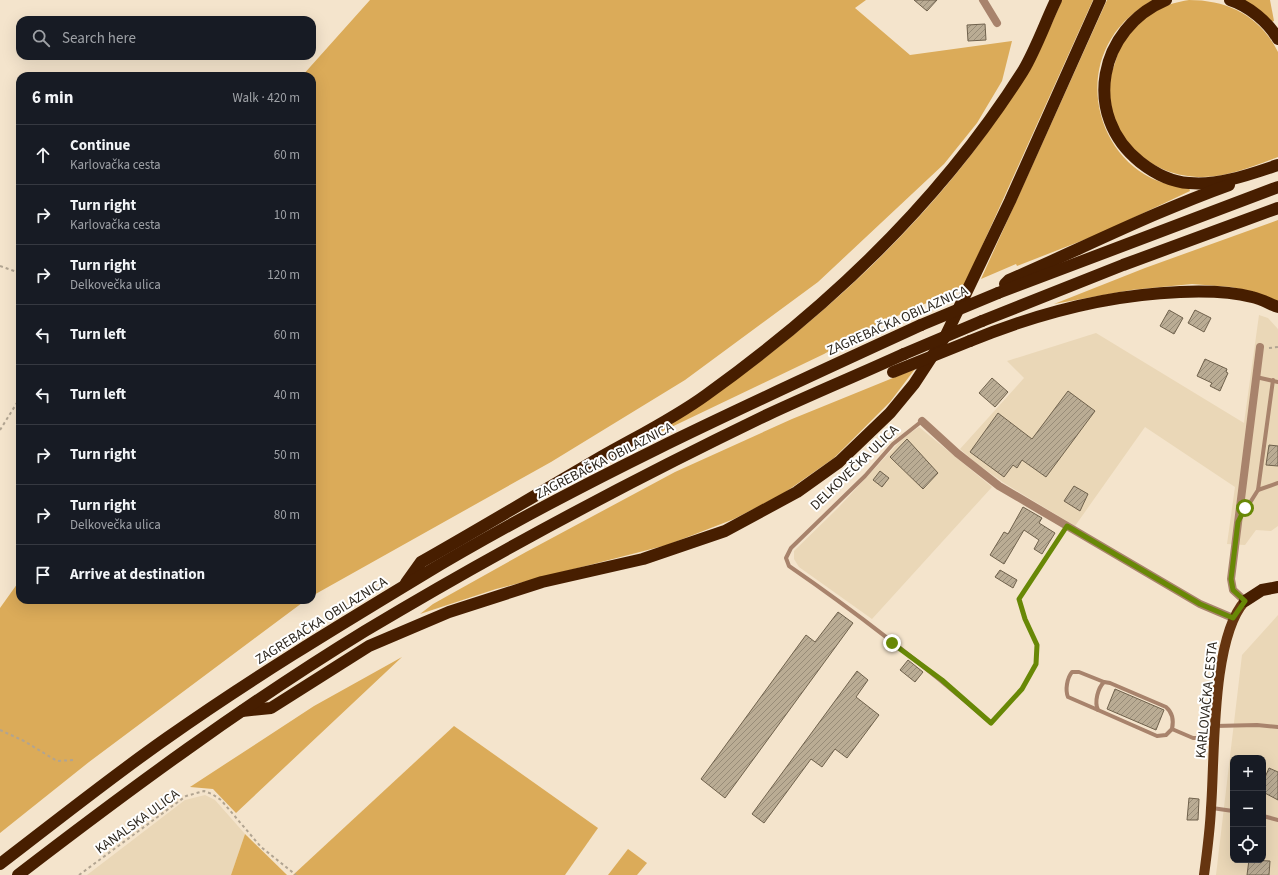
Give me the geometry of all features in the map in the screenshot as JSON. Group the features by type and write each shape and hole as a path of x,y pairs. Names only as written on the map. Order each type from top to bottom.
{"highway":[{"path":"403,588 421,562 563,481 705,396 818,307 896,232 938,185 988,121 1024,69 1056,0"},
{"path":"242,711 271,708 370,646 449,612 542,582 643,559 725,531 797,492 839,462 890,413 914,384 946,335 1010,201 1100,0"},
{"path":"1166,0 1152,6 1129,25 1118,39 1110,57 1106,70 1105,104 1115,133 1130,154 1156,173 1168,179 1190,183 1215,182 1248,175 1275,166"},
{"path":"1230,0 1246,7 1274,31 1278,39"},
{"path":"998,293 1010,280 1184,201 1238,182 1248,175"},
{"name":"ZAGREBAČKA OBILAZNICA","path":"0,864 168,737 259,676 403,588 564,496 613,470 720,417 920,325 998,293 1277,187"},
{"path":"18,875 124,794 242,711 365,632 572,514 768,415 904,354 982,321 1123,265 1278,208"},
{"path":"862,373 893,372 1014,323 1099,300 1148,294 1210,291 1253,297 1278,307"},
{"path":"1245,601 1262,590 1278,586"}],"main road":[{"name":"KARLOVAČKA CESTA","path":"1204,875 1212,808 1215,726 1225,644 1233,618 1245,601"}],"street":[{"path":"983,0 997,23"},
{"path":"1245,601 1235,593 1231,583 1260,347"},
{"name":"DELKOVEČKA ULICA","path":"922,421 957,453 999,486 1200,604 1233,618"}],"lane":[{"path":"1238,522 1250,500 1258,490 1276,381 1256,377"},
{"name":"DELKOVEČKA ULICA","path":"922,421 893,444 865,476 791,548 786,558 789,566 847,606 942,680 991,723"},
{"path":"1258,490 1278,483"},
{"path":"1072,672 1079,672 1104,682 1110,683 1166,707 1171,711 1173,718 1172,729 1166,735 1157,736 1068,697 1066,692 1069,676 1072,672"},
{"path":"1098,710 1098,696 1104,682"},
{"path":"1215,726 1257,725 1278,727"},
{"path":"1172,729 1193,738 1214,738"},
{"path":"1212,808 1230,811"},
{"path":"1266,817 1278,820"}],"path":[{"path":"0,266 16,272"},
{"path":"0,430 16,404"},
{"path":"991,723 1022,689 1036,664 1037,645 1025,619 1019,599 1067,526"},
{"path":"0,730 24,741 57,761 75,760"},
{"name":"KANALSKA ULICA","path":"79,875 186,796 204,791 221,800 261,846 296,875"}],"shaded area":[{"path":"370,0 866,0 855,8 910,55 1012,41 1002,81 977,123 944,164 818,282 685,380 551,462 316,594 316,72 306,72"},
{"path":"1062,0 1093,0 964,286 929,300 929,302 870,328 824,354 661,432 661,430 737,378 781,345 865,272 905,232 979,145 1011,98 1039,50"},
{"path":"1107,0 1153,0 1135,12 1119,27 1102,57 1098,77 1098,97 1101,117 1109,135 1120,152 1134,167 1151,178 1189,188 1190,191 1099,234 1017,266 1016,264 981,279"},
{"path":"1189,0 1217,3 1241,12 1262,29 1271,39 1278,52 1278,157 1241,170 1212,177 1183,175 1165,170 1149,161 1135,150 1123,136 1115,120 1110,103 1109,83 1121,45 1138,24 1151,14 1172,4"},
{"path":"1242,0 1270,0 1274,21 1271,22"},
{"path":"1278,220 1278,301 1249,291 1231,287 1192,284 1131,290 1054,304 1145,268"},
{"path":"1259,315 1268,318 1278,329 1278,526 1271,531 1256,530 1245,545 1227,544 1235,487 1145,427 1075,526 1004,483 976,463 960,449 1024,378 1007,361 1096,333 1244,423"},
{"path":"915,369 890,402 834,458 784,493 734,519 667,545 496,589 420,614 433,604 526,552 675,472 792,419"},
{"path":"919,427 992,487 872,619 799,567 794,559 794,551 838,508 903,438"},
{"path":"16,586 16,604 301,604 89,762 0,833 0,608"},
{"path":"1278,615 1278,875 1216,875 1230,757 1230,863 1266,863 1266,755 1230,755 1242,655"},
{"path":"402,657 236,813 213,789 190,787 314,706"},
{"path":"454,726 598,828 565,875 293,875"},
{"path":"205,795 215,800 245,834 231,875 87,875 185,800"},
{"path":"245,834 287,875 231,875"},
{"path":"628,849 647,863 637,875 608,875"}],"building":[{"path":"914,0 937,0 927,11"},
{"path":"985,24 986,40 968,41 967,25"},
{"path":"1169,310 1183,318 1174,334 1160,326"},
{"path":"1195,310 1211,318 1204,332 1188,323"},
{"path":"1205,359 1227,369 1226,372 1228,373 1220,391 1210,386 1212,383 1197,376"},
{"path":"992,378 1008,392 995,407 979,393"},
{"path":"1068,391 1095,411 1046,477 1022,460 1017,468 1013,465 1004,477 970,452 998,413 1032,439"},
{"path":"907,439 938,473 923,489 890,457"},
{"path":"1269,445 1278,446 1278,466 1266,465"},
{"path":"880,471 889,478 882,487 873,480"},
{"path":"1074,486 1088,494 1080,511 1064,501"},
{"path":"1023,507 1042,518 1039,523 1055,533 1042,554 1034,549 1039,540 1024,530 1004,564 990,555 1004,532 1008,534"},
{"path":"1000,570 1017,580 1013,588 995,577"},
{"path":"838,612 853,623 725,798 701,779 806,635 815,642"},
{"path":"908,660 923,672 915,682 900,670"},
{"path":"857,671 868,680 856,697 879,715 847,758 835,749 822,767 811,759 764,823 752,814"},
{"path":"1115,689 1164,710 1156,730 1107,709"},
{"path":"1269,768 1278,772 1278,800 1266,794 1266,775"},
{"path":"1189,798 1199,799 1198,820 1187,820"},
{"path":"1266,861 1270,861 1269,875 1247,875 1249,863 1266,863"}],"route":[{"path":"892,643 942,680 991,723 1022,689 1036,664 1037,645 1025,619 1019,599 1067,526 1200,604 1233,618 1239,607 1245,601 1233,590 1231,579 1238,522 1245,508"}]}
